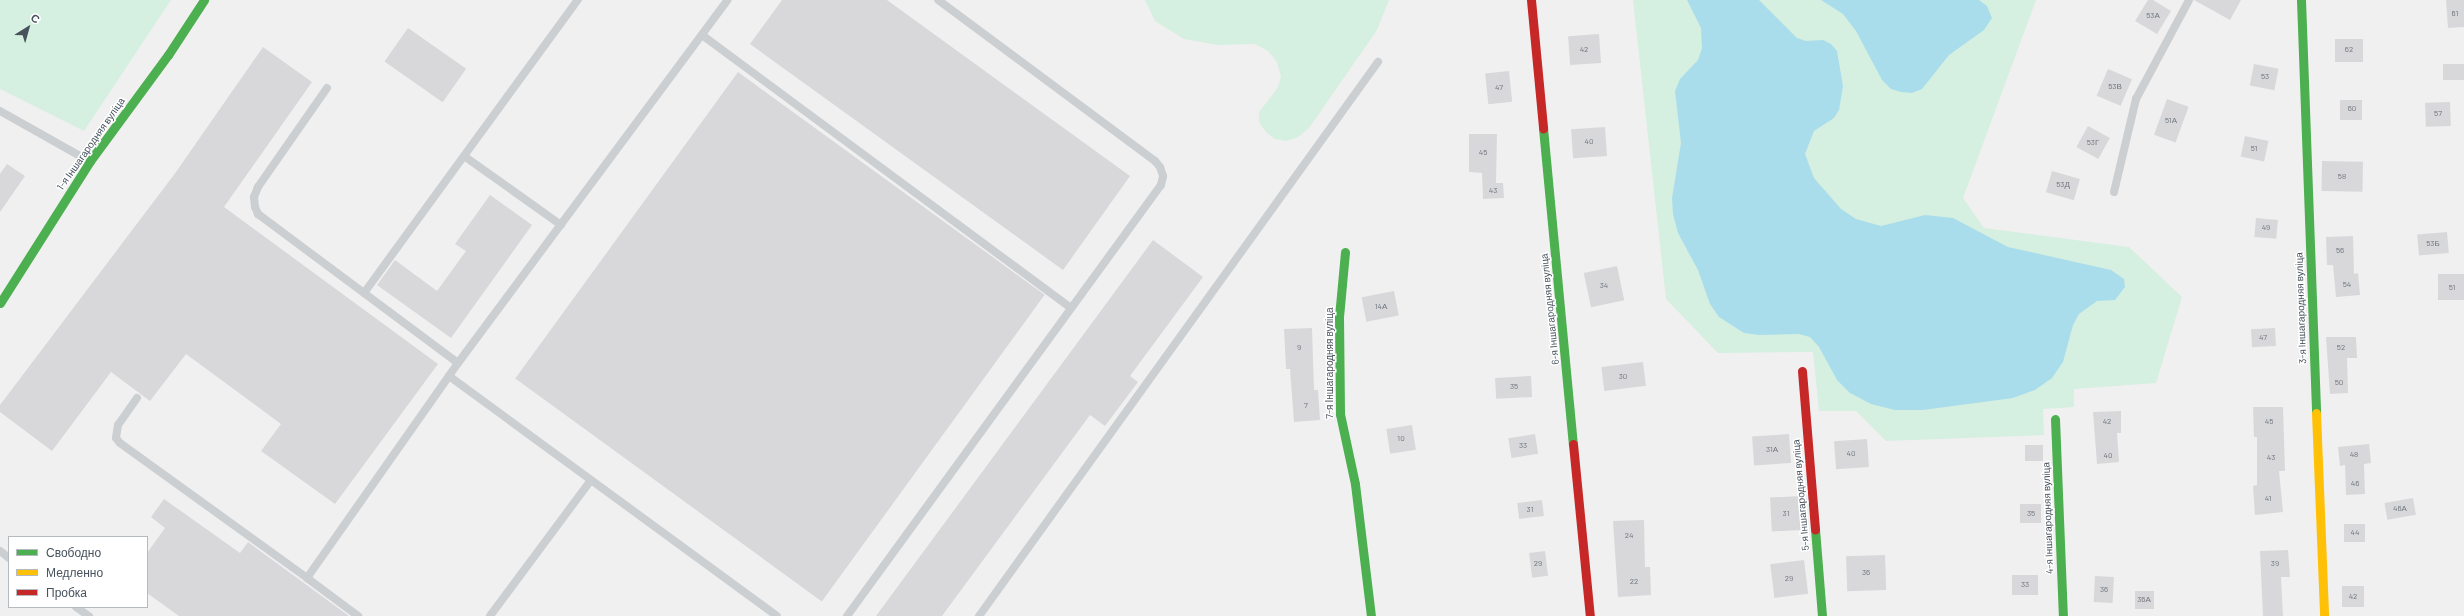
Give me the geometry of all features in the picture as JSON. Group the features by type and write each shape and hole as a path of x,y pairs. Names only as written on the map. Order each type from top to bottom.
{"street":[{"name":"1-я Іншагародняя вуліца","path":"0,303 90,161 168,55 204,0"},
{"name":"6-я Іншагародняя вуліца","path":"1531,0 1590,616"},
{"name":"3-я Іншагародняя вуліца","path":"2301,0 2324,616"},
{"name":"7-я Іншагародняя вуліца","path":"1346,252 1339,317 1340,414 1344,441 1355,484 1371,616"},
{"name":"5-я Іншагародняя вуліца","path":"1802,371 1822,616"},
{"name":"4-я Іншагародняя вуліца","path":"2055,418 2063,616"}],"lane":[{"path":"364,293 578,0"},
{"path":"307,578 458,363 728,0"},
{"path":"847,616 1161,185 1163,176 1160,168 938,0"},
{"path":"2114,192 2136,99 2190,0"},
{"path":"702,35 1071,308"},
{"path":"979,616 1378,62"},
{"path":"327,88 258,187 255,207 258,214 458,363"},
{"path":"0,110 90,161"},
{"path":"464,156 561,225"},
{"path":"449,376 777,616"},
{"path":"137,398 118,424 116,438 120,443 358,616"},
{"path":"490,616 591,480"},
{"path":"0,551 8,557"},
{"path":"77,608 89,616"}],"green space":[{"path":"0,0 171,0 84,131 0,89"},
{"path":"1145,0 1389,0 1377,30 1309,128 1298,137 1286,141 1275,139 1266,132 1259,122 1259,112 1277,89 1281,77 1277,62 1268,51 1255,44 1218,45 1184,39 1155,21"},
{"path":"1633,0 2036,0 1963,198 1984,228 2129,247 2182,297 2156,383 2074,389 2074,407 2043,409 2044,435 1886,441 1856,411 1819,411 1813,352 1718,353 1666,299"}],"water":[{"path":"1687,0 1759,0 1797,38 1806,41 1823,40 1831,44 1837,51 1843,86 1839,110 1834,118 1814,131 1805,154 1814,178 1841,209 1856,219 1881,226 1925,215 1953,218 2008,247 2111,270 2124,279 2125,287 2115,300 2097,301 2079,314 2073,325 2063,362 2052,378 2035,390 2013,398 1923,410 1895,410 1871,404 1850,393 1837,380 1819,347 1810,337 1799,334 1759,335 1744,333 1719,317 1710,304 1698,270 1678,233 1673,214 1672,198 1681,143 1675,91 1680,79 1698,60 1702,48 1701,28"},
{"path":"1821,0 1979,0 1987,6 1992,18 1984,30 1949,55 1922,89 1912,93 1901,92 1891,89 1882,80 1856,31 1843,14"}],"building":[{"path":"782,0 887,0 1130,176 1063,270 750,44"},
{"path":"2148,0 2153,0 2171,11 2157,34 2135,21"},
{"path":"2194,0 2241,0 2230,20"},
{"path":"2446,0 2464,0 2464,27 2448,28"},
{"path":"408,28 466,69 443,102 384,62"},
{"path":"1599,34 1601,63 1570,65 1568,36"},
{"path":"2335,39 2363,39 2363,62 2335,62"},
{"path":"263,47 312,82 224,207 438,364 335,504 261,451 281,424 186,354 150,401 111,372 52,451 0,412 0,405 176,172"},
{"path":"2254,64 2279,69 2274,90 2250,86"},
{"path":"2443,64 2464,64 2464,80 2443,80"},
{"path":"2108,69 2132,79 2121,106 2097,96"},
{"path":"1509,71 1512,102 1488,104 1485,74"},
{"path":"738,72 1045,295 822,601 515,379"},
{"path":"2167,99 2189,107 2176,143 2154,135"},
{"path":"2340,100 2362,100 2362,120 2340,120"},
{"path":"2450,102 2451,126 2426,127 2425,103"},
{"path":"2088,126 2110,138 2098,159 2076,147"},
{"path":"1605,127 1607,156 1573,158 1571,129"},
{"path":"1469,134 1497,134 1496,183 1503,183 1504,198 1483,199 1482,173 1469,172"},
{"path":"2245,136 2268,141 2264,162 2241,157"},
{"path":"2322,161 2363,162 2362,192 2321,191"},
{"path":"7,164 25,176 0,212 0,174"},
{"path":"2052,171 2080,179 2074,200 2046,192"},
{"path":"490,195 532,225 451,338 377,285 395,260 437,291 466,251 455,244"},
{"path":"2256,218 2278,220 2276,239 2254,237"},
{"path":"2447,232 2449,253 2419,256 2417,235"},
{"path":"2353,236 2354,274 2358,273 2360,295 2336,297 2333,265 2327,265 2326,237"},
{"path":"1153,240 1203,277 1130,376 1138,382 1105,426 1090,415 942,616 876,616"},
{"path":"1617,266 1624,300 1591,307 1584,273"},
{"path":"2438,274 2464,274 2464,300 2438,300"},
{"path":"1394,291 1399,316 1366,322 1362,297"},
{"path":"1312,328 1314,390 1318,390 1320,420 1294,422 1290,369 1286,369 1284,329"},
{"path":"2275,328 2276,346 2252,347 2251,329"},
{"path":"2326,337 2356,337 2357,358 2347,358 2348,393 2330,394"},
{"path":"1643,362 1646,386 1604,391 1601,367"},
{"path":"1531,376 1532,397 1496,399 1495,378"},
{"path":"2253,407 2283,407 2285,471 2279,471 2283,512 2255,515 2253,486 2257,485 2257,437 2254,437"},
{"path":"2121,411 2121,433 2117,433 2119,462 2097,464 2093,412"},
{"path":"1412,425 1416,450 1390,454 1386,429"},
{"path":"1535,434 1538,454 1511,458 1508,438"},
{"path":"1789,434 1791,463 1754,466 1752,437"},
{"path":"1867,439 1869,467 1836,469 1834,441"},
{"path":"2369,444 2371,463 2364,464 2365,494 2346,495 2345,465 2340,466 2338,447"},
{"path":"2025,445 2043,445 2043,461 2025,461"},
{"path":"1800,496 1802,530 1772,532 1770,498"},
{"path":"2413,498 2416,515 2387,520 2384,503"},
{"path":"164,499 240,553 248,542 349,616 179,616 148,594 148,552 165,528 151,517"},
{"path":"1542,500 1544,516 1519,519 1517,503"},
{"path":"2020,504 2041,504 2041,523 2020,523"},
{"path":"1644,520 1645,567 1650,567 1651,595 1618,597 1613,521"},
{"path":"2344,524 2365,524 2365,542 2344,542"},
{"path":"2288,550 2290,577 2281,577 2283,616 2263,616 2260,551"},
{"path":"1545,551 1548,576 1532,578 1529,553"},
{"path":"1885,555 1886,590 1847,591 1846,556"},
{"path":"1804,560 1808,594 1774,598 1770,564"},
{"path":"2012,575 2038,575 2038,595 2012,595"},
{"path":"2095,576 2114,577 2113,603 2094,602"},
{"path":"2342,586 2364,586 2364,607 2342,607"},
{"path":"2135,591 2154,591 2154,609 2135,609"}],"traffic: fast":[{"path":"0,303 90,161 168,55 204,0"},
{"path":"2301,0 2316,413"},
{"path":"1543,128 1573,444"},
{"path":"1345,252 1339,317 1340,414 1355,484 1371,616"},
{"path":"2055,419 2063,616"},
{"path":"1815,529 1822,616"}],"traffic: slow":[{"path":"2316,413 2324,616"}],"traffic: jam":[{"path":"1531,0 1543,128"},
{"path":"1802,371 1815,529"},
{"path":"1573,444 1590,616"}]}
